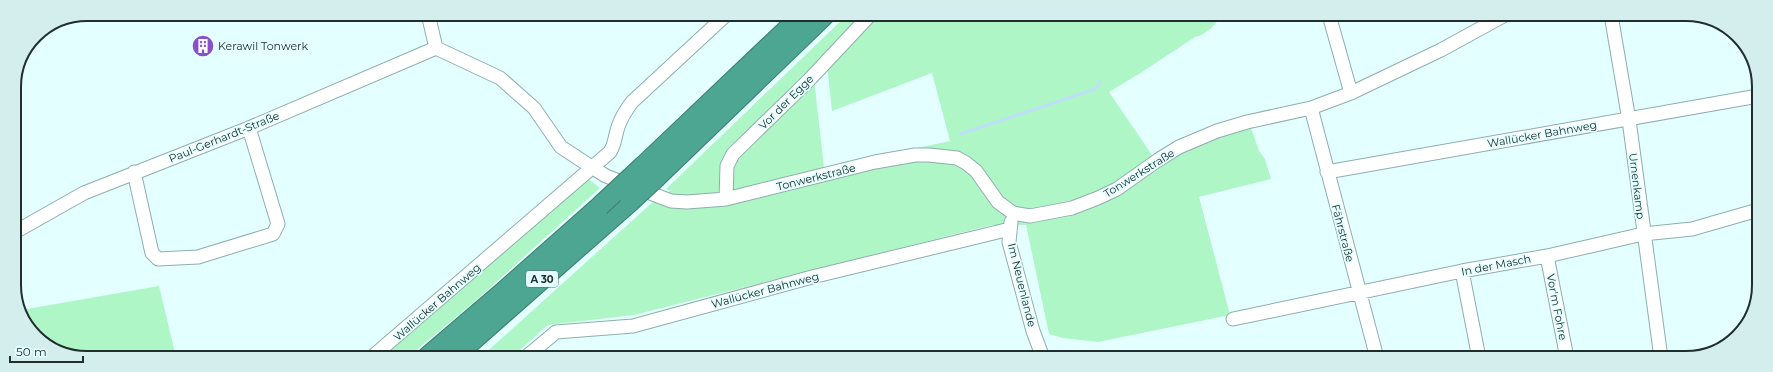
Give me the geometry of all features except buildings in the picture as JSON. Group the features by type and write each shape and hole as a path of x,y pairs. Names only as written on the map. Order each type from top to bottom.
{"highway":[{"name":"A 30","path":"461,351 630,202 650,172 796,21"},
{"name":"A 30","path":"434,351 600,206 650,172 818,21"}],"street":[{"path":"430,21 436,48"},
{"path":"592,168 610,152 615,144 617,128 623,115 632,102 719,21"},
{"name":"Vor der Egge","path":"726,200 726,166 733,154 809,80 864,21"},
{"path":"1330,21 1351,93"},
{"name":"Tonwerkstraße","path":"436,48 500,78 534,108 561,147 592,168 606,176 671,200 687,202 726,200 875,162 916,155 929,155 957,158 966,163 976,171 998,202 1013,213 1030,216 1072,208 1117,189 1158,160 1199,138 1232,126 1311,108 1351,93 1440,50 1494,21"},
{"name":"Urnenkamp","path":"1612,21 1628,120 1660,351"},
{"name":"Paul-Gerhardt-Straße","path":"21,229 84,193 134,172 249,128 436,48"},
{"name":"Wallücker Bahnweg","path":"1327,172 1752,97"},
{"name":"Fährstraße","path":"1311,108 1374,351"},
{"path":"134,172 152,253 158,259 198,256 273,234 278,224 249,128"},
{"name":"Wallücker Bahnweg","path":"379,351 592,168"},
{"name":"In der Masch","path":"1233,319 1462,271 1547,256 1643,234 1692,229 1752,212"},
{"name":"Im Neuenlande","path":"1013,213 1009,242 1033,331 1040,351"},
{"name":"Wallücker Bahnweg","path":"533,351 556,332 633,326 812,277 1010,229"},
{"name":"Vor'm Fohre","path":"1547,256 1566,351"},
{"path":"1462,271 1478,351"}],"green space":[{"path":"841,21 1217,21 1207,32 1195,37 1109,92 1154,158 1172,145 1232,119 1247,116 1259,151 1265,159 1271,179 1199,197 1230,315 1098,342 1063,338 1049,334 1026,225 992,225 634,315 548,325 519,351 488,351 654,201 657,203 670,191 666,189","holes":["826,56 832,111 932,73 950,141 824,168 813,70"]},
{"path":"587,178 600,188 473,303 415,351 383,351"},
{"path":"159,286 175,351 74,350 58,344 40,332 26,309"}],"waterway":[{"path":"960,134 1095,89 1100,82"}],"place":[{"name":"Kerawil Tonwerk","path":"203,46"}]}
